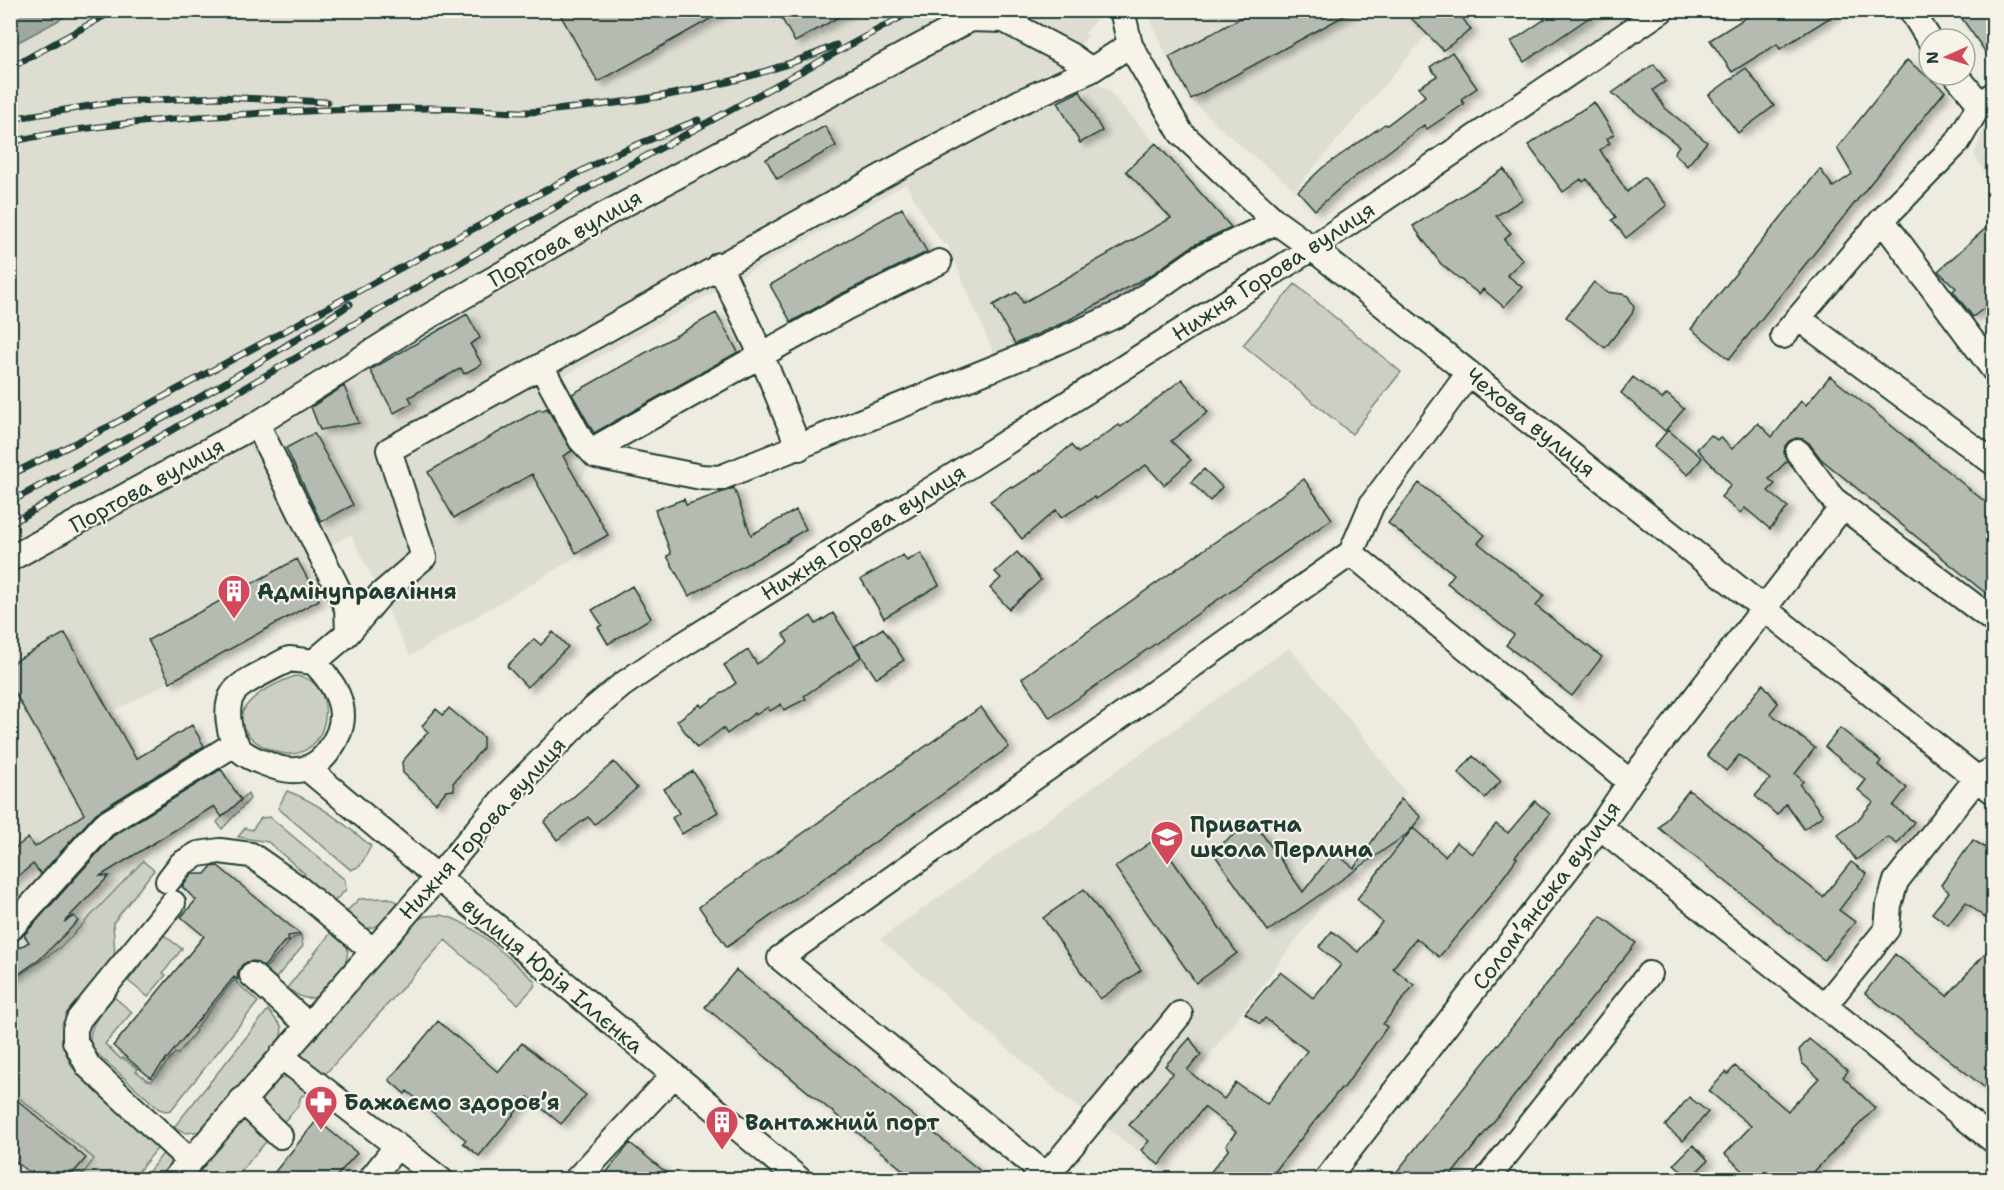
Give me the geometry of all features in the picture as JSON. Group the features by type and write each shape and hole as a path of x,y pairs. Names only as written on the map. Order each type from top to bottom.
{"street":[{"name":"Чехова вулиця","path":"1122,10 1130,45 1181,133 1276,222 1312,248 1765,609 1988,780"},
{"path":"1911,10 1922,27"},
{"name":"Нижня Горова вулиця","path":"184,1173 242,1100 437,878 504,798 585,716 622,684 1312,248 1650,14"},
{"name":"Портова вулиця","path":"10,560 257,424 426,318 606,214 971,19 1004,20 1070,54 1090,70"},
{"path":"314,662 348,633 380,595 424,557 389,450 719,265 1020,102 1090,70 1130,45"},
{"path":"1972,87 1987,99 1958,143 1882,220 1790,327 1994,463"},
{"path":"1882,220 1994,370"},
{"path":"541,366 581,440 596,456 701,477 720,478 1039,350 1123,312 1200,258 1276,222"},
{"path":"603,444 760,354 845,308 939,262"},
{"path":"719,265 760,354 799,448"},
{"path":"1180,1014 1049,1175 780,958 1351,553 1372,504 1469,373"},
{"path":"257,424 347,608 348,633"},
{"path":"1798,452 1833,499 1994,621"},
{"name":"Соломʼянська вулиця","path":"1326,1179 1600,827 1630,782 1843,506"},
{"path":"1351,553 1630,782"},
{"path":"289,659 314,662 337,691 342,708 341,726 324,758 308,769 290,771 256,760 238,748 230,730 228,711 233,693 289,659"},
{"path":"10,929 104,825 236,743"},
{"name":"вулиця Юрія Іллєнка","path":"308,769 800,1179"},
{"path":"1825,1005 1887,929 1889,905 1896,881 1988,780"},
{"path":"1600,827 1994,1141"},
{"path":"184,1173 88,1066 75,1041 75,1029 79,1019 171,892 181,864 198,854 220,851 251,855 297,887 373,951"},
{"path":"1486,1179 1649,974"},
{"path":"252,975 308,1024"},
{"path":"281,1056 441,1179"},
{"path":"576,1179 674,1075"},
{"path":"242,1100 280,1136"},
{"path":"369,1179 398,1146"}],"shaded area":[{"path":"11,10 76,10 76,11 11,46"},
{"path":"76,10 1096,11 1099,16 1085,34 1088,36 1079,47 1077,45 1092,82 1107,89 1233,230 1018,349 1016,346 994,354 947,244 944,245 926,220 906,184 544,386 588,466 579,485 610,537 410,656 351,534 302,562 298,558 147,640 168,683 114,711 137,758 192,725 191,753 199,767 206,776 219,767 241,800 217,822 214,817 199,823 153,849 62,945 11,981 11,46"},
{"path":"1147,11 1447,11 1295,190 1227,134 1191,100 1167,57"},
{"path":"1536,11 1625,11 1637,26 1573,63"},
{"path":"1993,111 1993,187 1974,154"},
{"path":"1295,284 1401,372 1352,434 1243,345"},
{"name":"Приватна школа Перлина","path":"1289,648 1361,733 1406,793 1138,1151 1057,1091 880,939"},
{"path":"295,676 311,681 321,692 325,707 324,724 318,739 306,750 290,754 269,749 260,744 248,734 240,720 247,705 261,692"},
{"path":"287,791 321,808 371,846 360,866 351,870 278,808"},
{"path":"248,793 250,799 222,829 217,822"},
{"path":"270,817 345,880 346,890 330,905 300,882 305,874 268,842 238,837 245,828 252,830 261,818"},
{"path":"143,861 154,870 113,923 115,956 65,1051 72,1067 142,1131 161,1144 132,1179 79,1179 94,1159 13,1093 11,1096 11,981 62,946"},
{"path":"389,898 398,902 389,916 380,924 370,928 356,925 342,916 359,899"},
{"path":"441,915 465,924 490,942 535,981 534,987 518,1004 445,940 320,1080 301,1059 304,1048 411,923 425,916"},
{"path":"333,930 342,938 348,951 344,965 334,979 318,996 313,998 305,998 287,988"},
{"path":"164,935 182,949 163,973 166,975 148,997 128,981"},
{"path":"301,936 303,946 276,978 265,969 293,938"},
{"path":"234,980 258,1002 171,1110 159,1109 92,1049 90,1034 92,1027 114,997 132,1012 105,1044 121,1059 123,1058 138,1069 136,1071 147,1080 152,1081 175,1053 178,1054"},
{"path":"268,1010 282,1027 278,1042 203,1131 186,1133 174,1127"},
{"path":"288,1076 316,1092 309,1100 304,1095 301,1096 298,1106 280,1126 261,1109 261,1098 278,1080"},
{"path":"242,1120 252,1120 271,1136 234,1179 203,1179 201,1168"},
{"path":"166,1150 170,1158 170,1167 162,1177 142,1180"}],"building":[{"path":"571,10 726,10 598,82 561,16"},
{"path":"777,10 851,10 795,42"},
{"path":"1255,10 1355,10 1191,99 1169,57"},
{"path":"1403,10 1457,10 1471,30 1443,50"},
{"path":"1539,10 1600,10 1524,62 1511,42 1545,19"},
{"path":"1758,10 1842,10 1780,49 1777,44 1732,72 1710,40"},
{"path":"1956,10 1994,10 1994,64 1977,40 1977,27 1968,27"},
{"path":"1452,52 1477,88 1461,99 1464,104 1427,129 1424,125 1340,188 1315,210 1298,191 1322,168 1385,124 1387,125 1425,96 1419,87 1437,76 1430,67"},
{"path":"1907,60 1917,68 1917,87 1940,87 1945,91 1729,359 1691,329 1820,169 1833,187 1852,174 1837,148"},
{"path":"1654,64 1666,81 1653,90 1665,108 1707,142 1687,166 1674,153 1679,146 1612,93"},
{"path":"1746,68 1774,106 1738,133 1709,95"},
{"path":"1080,91 1102,131 1080,143 1058,102"},
{"path":"1594,102 1614,134 1607,139 1610,143 1600,150 1627,192 1644,177 1667,205 1626,238 1612,220 1616,217 1587,179 1583,182 1581,179 1563,192 1528,145"},
{"path":"825,126 836,146 777,179 766,159"},
{"path":"1156,143 1231,227 1194,245 1151,275 1065,322 1015,344 993,305 1017,292 1023,303 1171,218 1126,171"},
{"path":"1504,169 1523,199 1496,216 1511,233 1504,240 1523,260 1507,275 1522,287 1504,307 1483,289 1479,294 1441,264 1413,226"},
{"path":"902,208 927,252 839,295 791,322 770,285"},
{"path":"1994,221 1994,300 1973,317 1953,291 1956,288 1938,271"},
{"path":"1594,282 1606,292 1628,296 1634,307 1632,314 1605,348 1566,317"},
{"path":"716,313 738,352 594,433 572,394"},
{"path":"467,314 480,338 470,344 482,364 464,374 461,368 409,397 412,403 394,413 370,370"},
{"path":"1830,376 1994,509 1994,600 1821,459 1803,439 1796,438 1789,441 1784,453 1787,461 1769,479 1775,484 1768,491 1788,507 1770,529 1745,508 1740,513 1721,497 1731,485 1697,449 1711,435 1717,440 1720,437 1732,449 1758,423 1772,437 1801,401 1806,405"},
{"path":"1633,377 1662,399 1667,394 1684,409 1665,431 1621,393"},
{"path":"1182,379 1208,412 1171,441 1191,460 1164,485 1146,465 1096,499 1094,497 1061,518 1056,510 1022,539 990,501 1011,486 1013,488 1043,469 1071,445 1078,453 1119,425 1121,427"},
{"path":"344,386 359,423 320,430 311,407"},
{"path":"547,408 572,451 563,456 608,535 576,553 532,474 454,518 428,472 540,409 542,411"},
{"path":"1668,430 1702,458 1688,475 1654,447"},
{"path":"314,433 353,505 321,522 286,448"},
{"path":"1204,469 1222,487 1210,501 1191,482"},
{"path":"1304,479 1332,519 1050,718 1022,678"},
{"path":"1419,483 1485,535 1478,543 1544,595 1536,606 1602,657 1572,696 1506,645 1514,635 1447,583 1454,574 1388,523"},
{"path":"734,488 751,535 796,510 806,529 689,596 667,556 671,554 655,510 684,499 686,505"},
{"path":"1017,552 1041,580 1009,609 990,588 1001,578 995,572"},
{"path":"921,553 939,585 884,618 861,579 903,555 907,561"},
{"name":"Адмінуправління","path":"297,559 319,600 170,682 148,640"},
{"path":"632,586 651,618 608,644 598,627 602,625 592,610"},
{"path":"833,613 861,657 804,696 806,699 784,710 781,704 770,711 768,707 756,715 755,713 727,734 723,728 697,748 677,721 700,704 702,707 736,683 724,665 748,650 757,664 788,642 783,634 811,616 816,624"},
{"path":"883,628 904,660 876,678 855,646"},
{"path":"553,632 568,647 527,687 507,666 534,639 541,645"},
{"path":"65,633 136,759 192,725 204,746 96,813 41,874 33,864 10,883 10,852 28,838 35,847 84,814 10,684 10,664"},
{"path":"1763,684 1778,703 1770,713 1815,748 1795,774 1803,781 1800,785 1823,815 1804,829 1786,804 1777,815 1755,796 1770,779 1739,755 1726,771 1707,755"},
{"path":"981,707 1009,747 727,947 699,907"},
{"path":"449,708 483,737 483,748 453,783 454,790 446,791 436,803 403,773 402,762 428,732 422,726 436,709 443,715"},
{"path":"1840,728 1881,761 1878,765 1907,788 1893,806 1914,822 1897,844 1888,837 1856,860 1838,835 1857,821 1873,802 1858,790 1866,780 1825,747"},
{"path":"1473,756 1501,781 1485,798 1458,773"},
{"path":"614,762 637,788 595,824 588,817 557,840 544,822"},
{"path":"221,769 241,800 222,817 214,806 100,876 109,876 64,922 74,916 78,921 40,959 10,980 10,953 29,942 24,935 113,836"},
{"path":"693,771 718,812 682,834 672,818 679,813 664,789"},
{"path":"1689,790 1823,897 1851,862 1867,874 1839,910 1855,922 1824,960 1659,828"},
{"path":"1401,799 1421,817 1407,834 1268,931 1212,851 1253,821 1303,892 1334,852 1354,868"},
{"path":"1535,801 1550,814 1515,857 1517,858 1489,897 1439,957 1416,938 1393,968 1414,985 1383,1024 1387,1027 1343,1089 1341,1088 1269,1179 1205,1179 1229,1149 1226,1145 1236,1132 1204,1107 1159,1165 1141,1150 1149,1141 1129,1125 1173,1073 1165,1066 1190,1038 1201,1055 1187,1070 1224,1099 1236,1083 1267,1104 1307,1051 1265,1018 1260,1024 1245,1013 1280,972 1313,998 1341,965 1319,947 1332,931 1358,952 1382,922 1357,899 1413,828 1445,856 1456,842 1472,854 1496,824 1508,833"},
{"path":"1157,838 1237,953 1196,983 1115,867"},
{"path":"1973,840 1994,853 1994,907 1985,918 1966,902 1948,925 1932,913 1949,892 1941,885"},
{"path":"218,866 300,934 288,936 289,941 284,942 264,967 254,961 242,965 237,980 234,977 151,1078 113,1046 204,936 181,917 196,900 182,887 192,874 205,874 211,867"},
{"path":"1084,889 1141,970 1100,999 1043,918"},
{"path":"1601,916 1636,943 1448,1179 1391,1179"},
{"path":"1994,944 1994,1095 1865,993 1895,954 1947,996"},
{"path":"736,970 990,1179 914,1179 705,1007"},
{"path":"438,1021 498,1072 522,1043 586,1095 561,1124 528,1097 479,1156 463,1143 466,1140 407,1091 405,1094 389,1080"},
{"path":"1809,1039 1848,1071 1843,1077 1875,1108 1807,1179 1752,1179 1725,1154 1751,1126 1709,1091 1726,1072 1728,1074 1735,1066 1788,1111 1819,1078 1802,1063 1799,1050"},
{"path":"10,1094 86,1158 68,1179 37,1179 10,1157"},
{"path":"1689,1097 1708,1112 1683,1141 1665,1126"},
{"path":"317,1120 357,1153 334,1179 269,1179"},
{"path":"630,1143 674,1179 601,1179"},
{"path":"1693,1145 1708,1160 1690,1179 1674,1164"}],"railway":[{"path":"10,68 115,10"},
{"path":"10,524 602,180 914,10"},
{"path":"10,142 104,126 227,115 398,108 526,112 581,107 660,96 720,84 779,67 836,45"},
{"path":"10,119 114,102 219,97 327,102"},
{"path":"10,475 108,427 612,155 698,120"},
{"path":"10,502 225,383 350,304"}],"place":[{"name":"Адмінуправління","path":"234,620"},
{"name":"Приватна школа Перлина","path":"1167,866"},
{"name":"Бажаємо здоровʼя","path":"321,1131"},
{"name":"Вантажний порт","path":"722,1151"}]}
